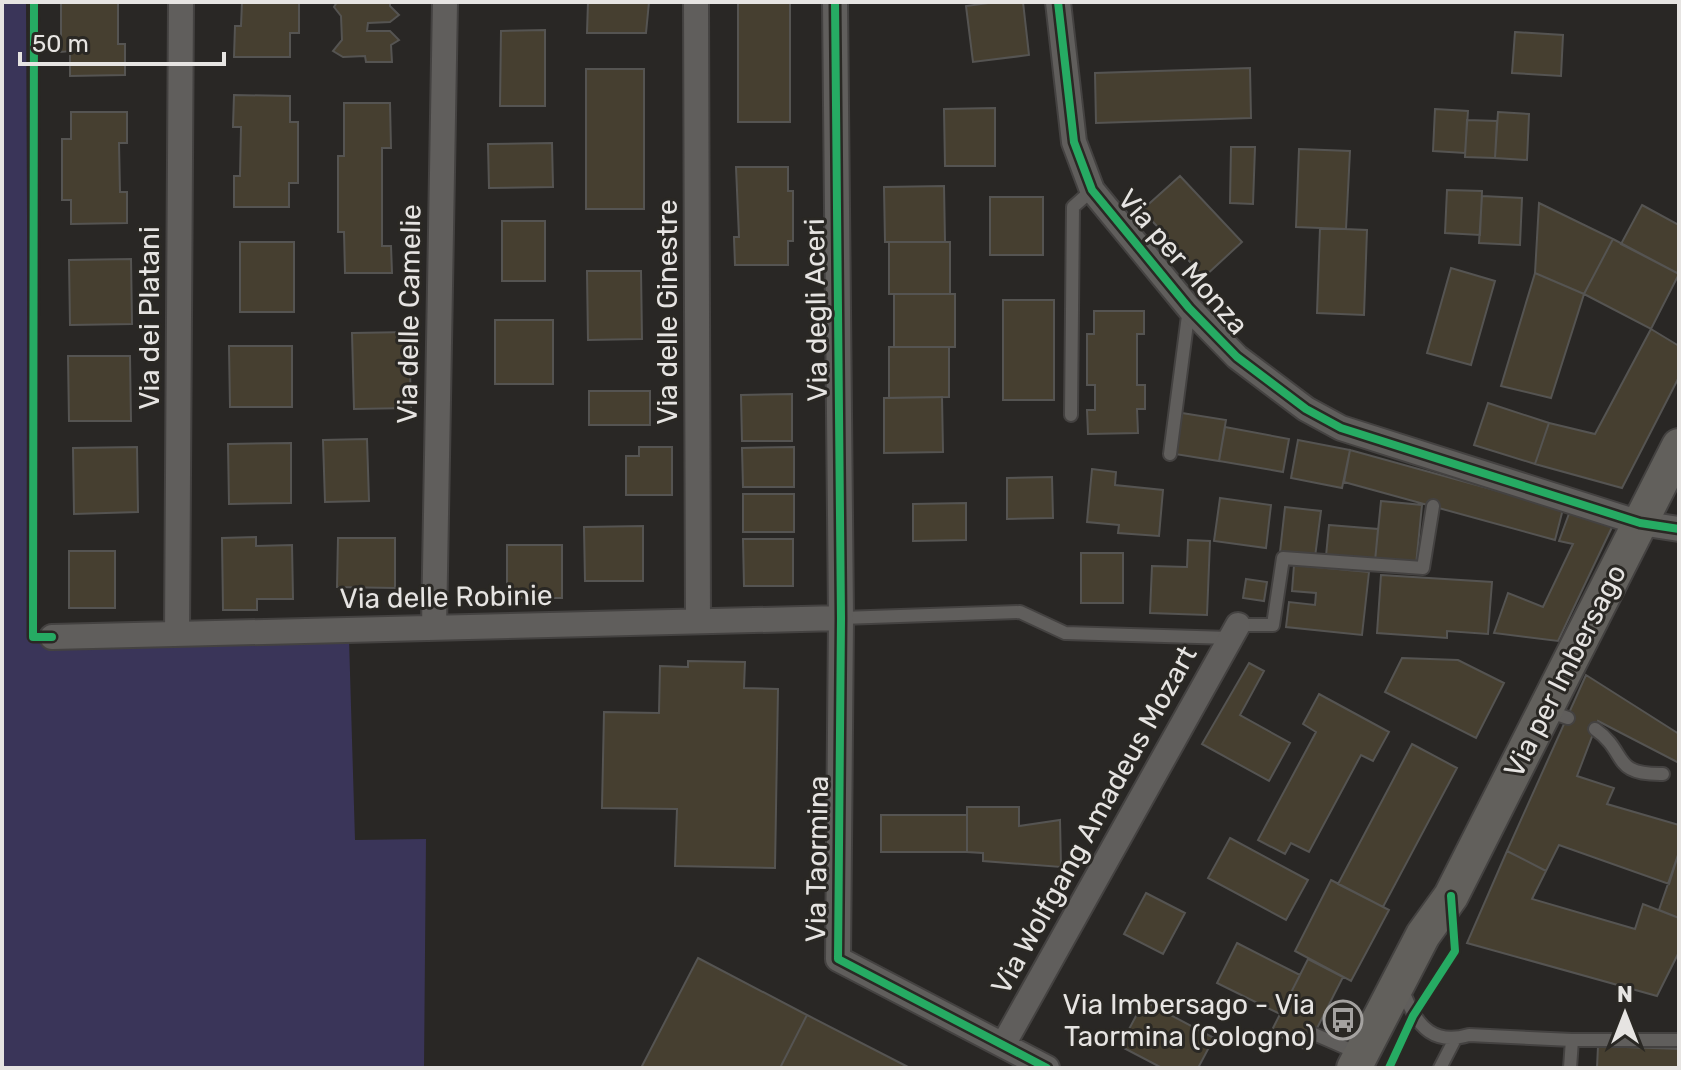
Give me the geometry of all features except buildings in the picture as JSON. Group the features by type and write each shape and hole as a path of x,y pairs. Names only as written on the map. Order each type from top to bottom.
{"main road":[{"name":"Via per Imbersago","path":"1364,1062 1423,935 1451,896 1556,714 1640,523 1679,446"},
{"name":"Via per Imbersago","path":"1364,1062 1406,998 1437,938 1451,896"}],"street":[{"name":"Via dei Platani","path":"177,634 181,2"},
{"name":"Via delle Camelie","path":"434,628 445,2"},
{"name":"Via delle Ginestre","path":"696,2 698,621"},
{"name":"Via degli Aceri","path":"835,2 841,618"},
{"name":"Via per Monza","path":"1058,2 1074,142 1092,190 1189,308 1237,357 1306,409 1341,428 1440,468 1640,523 1679,529"},
{"name":"Via delle Robinie","path":"52,637 841,618"},
{"name":"Via Taormina","path":"841,618 838,959 1047,1068"},
{"name":"Via Wolfgang Amadeus Mozart","path":"1003,1045 1234,632"}],"lane":[{"path":"1071,415 1073,207 1092,190"},
{"path":"1170,454 1189,308"},
{"path":"841,618 1020,612 1065,633 1234,632 1273,625 1283,558 1423,568 1433,506"},
{"path":"1595,729 1611,740 1625,767 1643,774 1663,774"},
{"path":"1406,998 1413,1016 1425,1031 1455,1039 1469,1035 1572,1040 1679,1040"},
{"path":"1314,1034 1364,1062"},
{"path":"1440,1068 1455,1039"},
{"path":"1570,1068 1572,1040"}],"shaded area":[{"path":"2,2 26,2 29,642 349,639 355,840 426,839 424,1068 2,1068"}],"cycle path":[{"path":"34,2 33,637 52,637"},
{"path":"835,2 841,618 838,959 1047,1068"},
{"path":"1058,2 1074,142 1092,190 1189,308 1237,357 1306,409 1341,428 1640,523 1679,529"},
{"path":"1389,1068 1413,1016 1455,951 1451,896"}],"place":[{"name":"Via Imbersago - Via Taormina (Cologno)","path":"1343,1020"}]}
